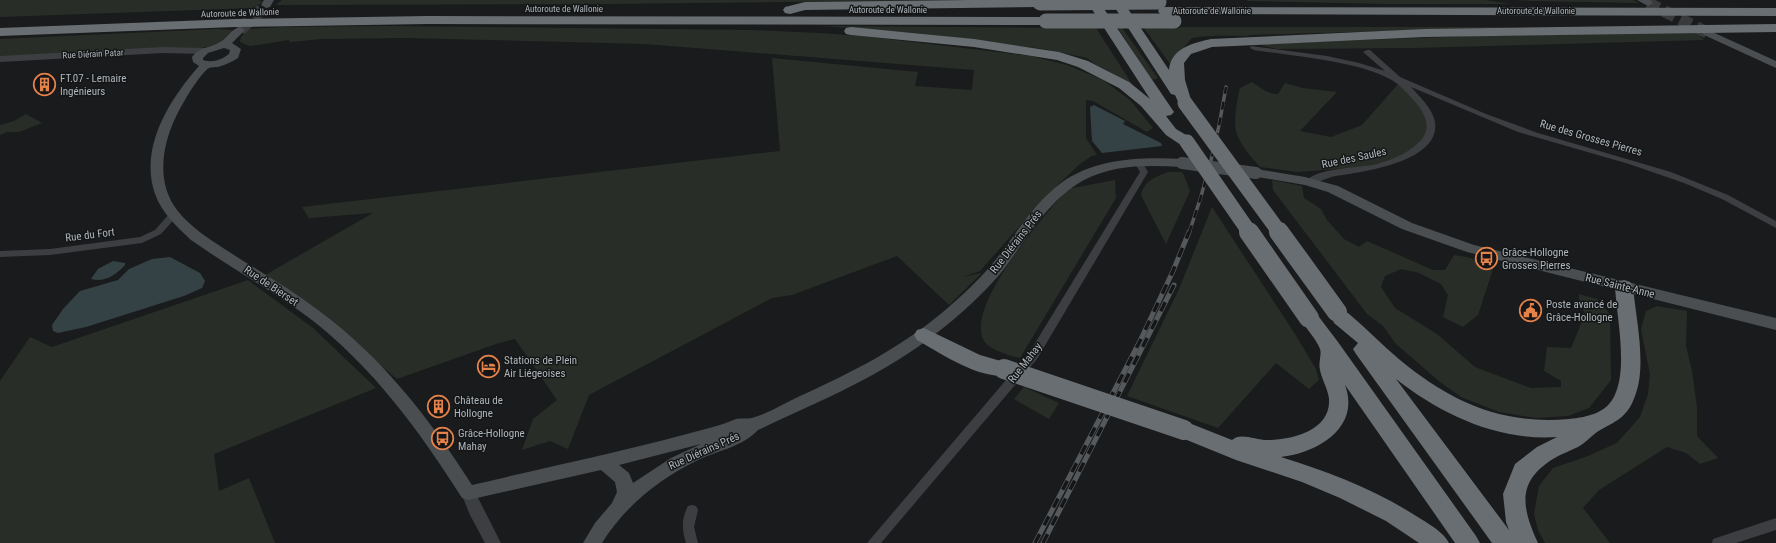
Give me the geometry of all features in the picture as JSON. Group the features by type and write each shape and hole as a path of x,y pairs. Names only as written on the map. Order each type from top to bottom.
{"highway":[{"path":"973,0 1043,11"},
{"path":"1086,0 1103,17"},
{"path":"1092,0 1171,132 1187,142 1468,543"},
{"path":"1106,0 1131,31 1145,44"},
{"path":"1116,0 1145,44 1172,77 1185,103 1505,543"},
{"path":"1162,6 1227,0"},
{"path":"1493,0 1571,11"},
{"path":"790,10 805,6 990,2"},
{"path":"1192,3 1499,7 1517,11"},
{"name":"Autoroute de Wallonie","path":"0,32 305,21 725,21 1162,6 1517,11 1776,12"},
{"name":"Autoroute de Wallonie","path":"0,22 318,10 1043,11 1174,21 1776,21"},
{"path":"725,21 740,25 834,30 905,36 1059,56 1083,64 1150,99"},
{"path":"1172,77 1178,59 1184,53 1200,45 1221,42 1425,33 1776,28"},
{"path":"1526,543 1517,522 1514,494 1522,471 1544,453 1571,440 1592,425 1610,416 1624,398 1629,386 1631,359 1624,287"},
{"path":"1339,315 1393,366 1421,387 1465,411 1516,427 1552,429 1592,425"},
{"path":"929,332 959,353 998,367 1187,431 1246,447 1267,448 1294,447 1324,432 1334,419 1340,405 1337,389 1328,365 1331,347"},
{"path":"1187,431 1238,452 1315,477 1349,491 1391,512 1437,543"}],"main road":[{"path":"202,58 223,45 240,30"},
{"path":"1708,33 1776,65"},
{"path":"202,58 221,63 234,56 236,49 229,45 223,45"},
{"name":"Rue de Bierset","path":"202,58 170,116 162,139 157,162 157,178 162,194 173,215 202,242 277,289 344,339 387,381 424,428 468,493"},
{"name":"Rue Diérains Prés","path":"619,506 664,469 703,450 743,434 752,425 871,370 896,356 929,332 984,282 1035,217 1058,192 1084,175 1107,168 1138,162 1157,161 1256,173 1310,182"},
{"name":"Rue Sainte-Anne","path":"1310,182 1343,193 1400,222 1436,238 1485,252 1776,324"},
{"name":"Rue Diérains Prés","path":"468,493 569,468 582,468 706,436 739,425 752,425"},
{"name":"Rue Diérains Prés","path":"592,543 619,506 626,492 623,478 617,471 602,462"}],"street":[{"name":"Rue des Grosses Pierres","path":"1254,48 1354,64 1398,80 1522,131 1632,162 1674,176 1764,216 1776,225"},
{"name":"Rue Diérain Patar","path":"0,59 163,50 186,51 202,58"},
{"name":"Rue des Saules","path":"1310,182 1325,175 1364,169 1405,157 1416,150 1431,132 1432,121 1426,109 1398,80 1367,52"},
{"name":"Rue Mahay","path":"873,543 1033,356 1144,172 1138,162"},
{"name":"Rue du Fort","path":"0,254 50,252 142,240 158,232 173,215"},
{"path":"468,493 475,510 493,543"},
{"path":"692,510 688,527 692,543"},
{"path":"1718,543 1776,524"}],"shaded area":[{"path":"0,0 259,0 263,2 252,8 0,17"},
{"path":"282,0 948,0 605,4 276,5"},
{"path":"1485,0 1510,4 1387,4 1246,1"},
{"path":"1516,0 1633,0 1639,3 1532,1"},
{"path":"385,26 752,30 819,33 862,36 1030,56 1067,65 1103,80 1130,100 1153,128 1147,132 1093,101 1086,100 1086,138 1097,155 1092,156 1080,164 1047,195 980,271 962,277 982,273 949,305 897,256 792,295 772,298 589,395 568,449 550,441 522,450 533,419 557,400 515,339 496,344 397,379 322,316 265,275 373,213 309,218 302,207 780,151 772,58 918,72 915,86 972,90 974,70 645,44 406,38 322,39 290,42 289,40 250,46 240,42 241,37 249,29 281,27"},
{"path":"823,26 1096,28 1134,87 1087,58 1044,49 915,33"},
{"path":"1521,27 1199,37 1192,38 1170,64 1144,28"},
{"path":"1118,28 1122,28 1158,78 1152,80"},
{"path":"216,29 233,30 218,44 202,48 0,57 0,39"},
{"path":"1695,32 1704,40 1413,48 1277,49 1257,44 1473,36"},
{"path":"1252,82 1264,90 1274,94 1278,94 1285,83 1303,88 1337,92 1300,131 1331,137 1362,125 1399,83 1424,109 1428,131 1421,141 1404,156 1364,167 1297,172 1260,167 1242,145 1235,126 1236,106 1240,88"},
{"path":"1094,105 1125,121 1123,124 1161,143 1162,146 1102,153 1092,141 1090,107"},
{"path":"26,114 42,123 19,132 7,132 0,135 0,125 14,121"},
{"path":"1168,172 1183,173 1190,191 1166,244 1141,195 1142,190 1147,183"},
{"path":"1115,180 1116,198 1020,358 1005,354 985,343 981,323 986,304 996,283 1026,239 1067,189"},
{"path":"1272,180 1302,186 1304,198 1321,209 1327,220 1344,239 1359,247 1367,241 1433,270 1445,270 1454,255 1467,257 1494,266 1478,315 1463,327 1443,317 1448,295 1441,284 1419,273 1401,269 1385,276 1381,287 1395,308 1437,334 1475,367 1531,388 1561,387 1561,381 1544,371 1547,347 1571,348 1585,314 1579,300 1579,294 1597,299 1610,314 1611,380 1589,408 1568,416 1536,418 1499,412 1461,397 1440,382 1396,344 1383,326 1367,314 1273,190"},
{"path":"1212,207 1295,334 1316,369 1319,380 1309,389 1276,363 1218,428 1127,396 1179,289"},
{"path":"170,257 200,273 205,281 202,288 184,296 86,327 58,333 53,331 52,325 63,309 80,291 118,280 129,269 152,259"},
{"path":"113,261 125,263 125,265 110,277 101,280 91,279 98,269"},
{"path":"248,280 313,328 376,388 214,454 219,491 249,478 275,543 0,543 0,381 30,337 52,347"},
{"path":"1657,306 1687,311 1686,346 1692,371 1697,407 1697,436 1718,458 1700,464 1686,453 1667,447 1599,490 1583,508 1610,543 1545,543 1538,530 1534,514 1539,486 1553,468 1588,456 1617,443 1640,417 1648,394 1650,374 1641,329 1646,311"},
{"path":"1024,387 1059,403 1049,419 1014,399"}],"tunnel":[{"path":"1648,3 1708,33"},
{"path":"240,30 266,5"}],"railway":[{"path":"1189,233 1211,161 1226,87"},
{"path":"1035,543 1140,341 1173,271 1189,232"},
{"path":"1043,543 1174,285"}],"place":[{"name":"FT.07 - Lemaire Ingénieurs","path":"44,84"},
{"name":"Grâce-Hollogne Grosses Pierres","path":"1486,258"},
{"name":"Poste avancé de Grâce-Hollogne","path":"1531,310"},
{"name":"Stations de Plein Air Liégeoises","path":"489,366"},
{"name":"Château de Hollogne","path":"439,406"},
{"name":"Grâce-Hollogne Mahay","path":"443,439"}]}
